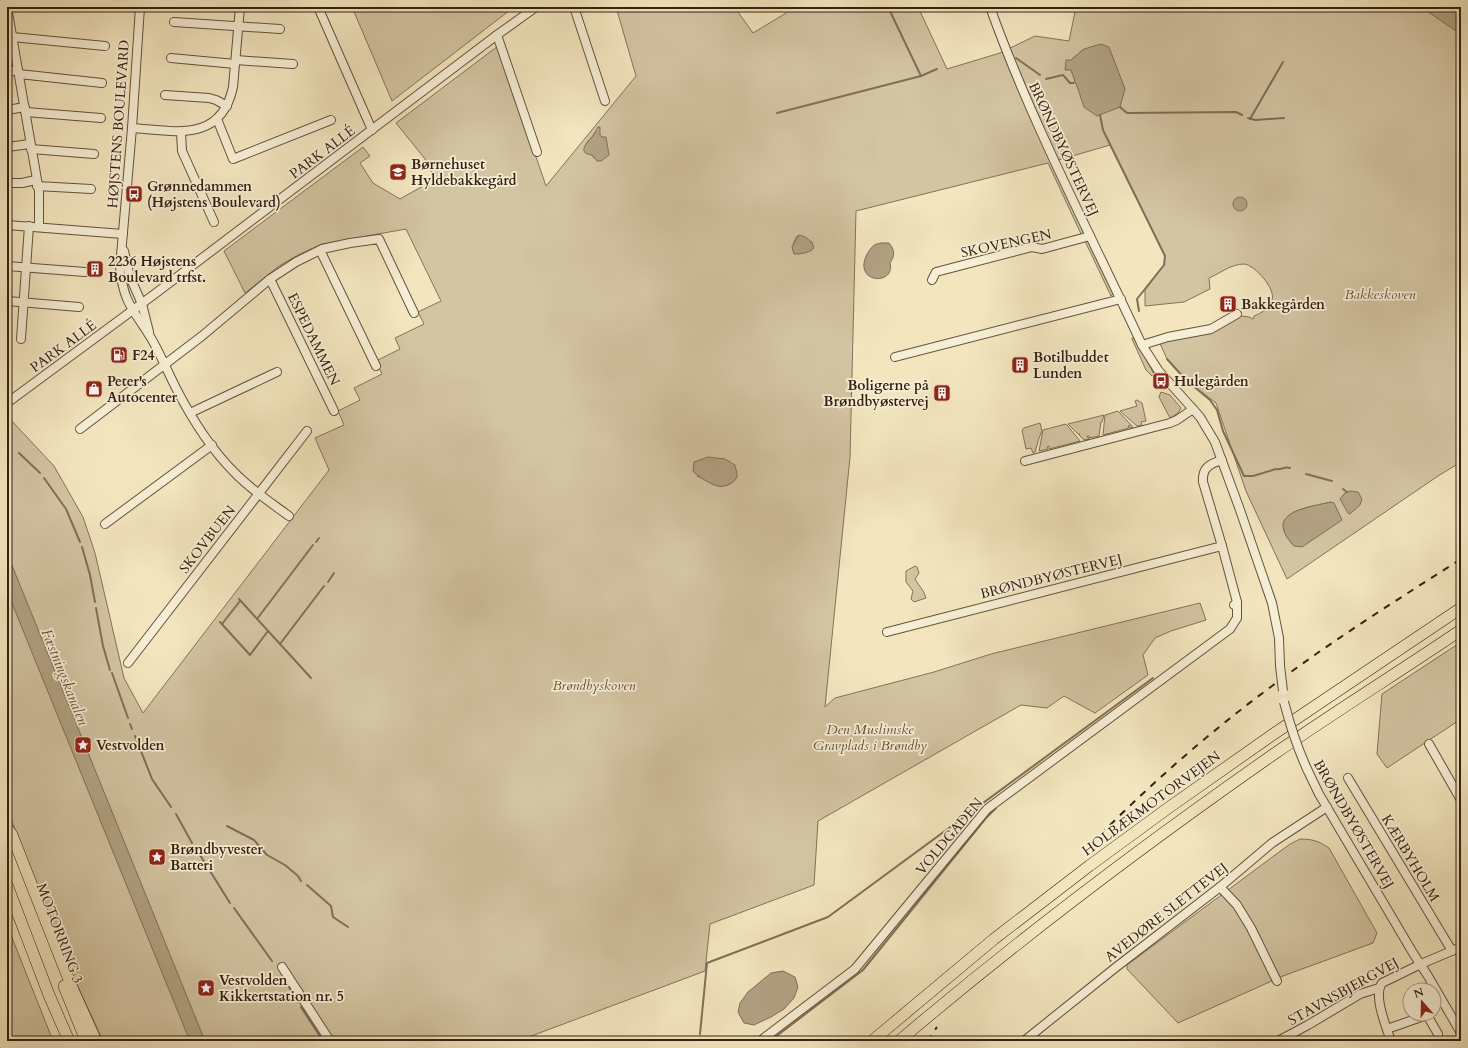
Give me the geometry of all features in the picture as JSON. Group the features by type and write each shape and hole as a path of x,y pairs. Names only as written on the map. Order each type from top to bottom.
{"highway":[{"name":"HOLBÆKMOTORVEJEN","path":"872,1041 994,939 1089,866 1171,806 1289,724 1461,608"},
{"path":"899,1041 1013,947 1184,817 1276,753 1461,630"},
{"path":"7,828 12,835 96,1041"},
{"name":"MOTORRING 3","path":"7,836 86,1041"},
{"path":"7,885 69,1041"},
{"path":"50,995 65,1041"}],"street":[{"path":"7,7 10,34 19,72 37,183 40,210 39,227"},
{"name":"HØJSTENS BOULEVARD","path":"140,7 132,128 120,267 121,282 127,300 132,311 151,338"},
{"path":"132,128 181,132 197,130 217,119 227,106 233,87 240,7"},
{"path":"318,7 372,130"},
{"name":"PARK ALLÉ","path":"7,403 142,304 536,7"},
{"path":"574,7 605,101"},
{"name":"BRØNDBYØSTERVEJ","path":"990,7 1022,91 1142,345 1158,370 1193,409 1215,442 1272,603 1279,638 1284,702 1297,748 1327,807 1461,1033"},
{"path":"174,22 280,29"},
{"path":"10,34 105,46"},
{"path":"497,35 537,152"},
{"path":"171,58 293,64"},
{"path":"7,72 19,72 102,83"},
{"path":"165,95 209,98 227,106"},
{"path":"7,110 25,109 101,118"},
{"path":"217,119 233,159 330,120"},
{"path":"181,132 182,151 214,222"},
{"path":"7,147 31,146 94,154"},
{"path":"7,182 37,183 91,189"},
{"path":"7,225 123,234"},
{"path":"21,339 29,226"},
{"name":"SKOVENGEN","path":"932,280 936,272 1032,247 1042,249 1090,236"},
{"path":"80,429 164,363 202,336 270,279 296,262 320,250 379,238 414,313"},
{"name":"HØJSTENS BOULEVARD","path":"123,243 130,277 142,304 151,338"},
{"path":"320,250 376,366"},
{"path":"7,266 85,272"},
{"name":"ESPEDAMMEN","path":"270,279 334,411"},
{"path":"894,357 1121,299"},
{"path":"7,302 79,307"},
{"path":"1142,345 1168,337 1211,329 1237,314"},
{"path":"151,338 176,390 212,445 234,472 289,516"},
{"path":"190,413 277,372"},
{"path":"1025,461 1170,423 1193,409"},
{"name":"SKOVBUEN","path":"128,663 307,431"},
{"path":"105,524 212,445"},
{"path":"1222,460 1207,466 1202,477 1222,546"},
{"name":"BRØNDBYØSTERVEJ","path":"886,632 1222,546"},
{"name":"VOLDGADEN","path":"760,1041 855,969 987,809 1230,629 1237,618 1222,546"},
{"path":"1429,744 1461,800"},
{"name":"KÆRBYHOLM","path":"1348,778 1452,952"},
{"name":"AVEDØRE SLETTEVEJ","path":"1024,1041 1220,887 1272,843 1327,807"},
{"path":"1220,887 1237,905 1251,928 1277,981"},
{"name":"STAVNSBJERGVEJ","path":"1279,1041 1360,994 1379,988 1384,981 1461,947"},
{"path":"282,967 330,1041"},
{"path":"1379,988 1378,997 1391,1041"},
{"path":"1387,1029 1427,1015 1438,1034"}],"green space":[{"path":"352,7 514,7 392,101"},
{"name":"Brøndbyskoven","path":"616,7 739,7 738,12 753,33 786,13 792,7 918,7 947,69 1000,53 1035,36 1069,41 1076,7 1461,7 1461,462 1438,476 1287,579 1246,491 1216,403 1186,380 1171,364 1167,359 1159,341 1242,316 1253,319 1254,316 1262,312 1271,303 1271,290 1264,278 1254,268 1249,265 1239,264 1209,278 1210,289 1184,302 1145,306 1145,290 1164,265 1165,256 1110,145 1052,162 1085,232 1082,236 1048,163 856,211 850,457 825,707 835,698 934,672 991,654 1200,603 1206,620 1171,631 1155,638 1143,655 1148,675 1095,713 1064,696 1047,708 1021,705 818,821 814,885 710,924 705,971 518,1041 103,1041 53,932 7,808 7,419 9,418 54,466 83,517 95,553 124,678 143,713 329,470 315,438 344,425 338,411 360,400 354,388 382,374 376,361 400,349 395,338 424,324 418,312 441,301 406,229 322,244 279,266 245,293 224,251 363,147 370,156 360,163 373,183 400,199 435,179 425,159 396,123 498,46 546,186 636,76","holes":["1084,49 1076,83 1071,70 1071,60","595,132 602,137 594,158 586,152 585,149 586,143","797,236 812,242 812,250 799,254 793,244","697,476 736,479 731,483 722,486","1331,502 1294,546 1286,535 1283,526 1285,519 1300,510"]},
{"path":"1085,241 1090,242 1114,293 1111,296"},
{"path":"1132,338 1135,339 1154,374 1152,376 1146,370"},
{"path":"1161,392 1170,395 1181,408 1178,413 1170,418 1159,397"},
{"path":"1137,400 1142,403 1146,421 1141,422 1142,425 1137,426 1120,411 1137,406 1135,401"},
{"path":"1118,411 1133,427 1130,428 1130,425 1128,426 1129,428 1103,435 1105,415"},
{"path":"1104,415 1101,422 1099,436 1089,438 1089,436 1087,436 1089,439 1084,440 1079,435 1080,434 1078,434 1068,424"},
{"path":"1040,423 1042,431 1035,452 1033,453 1031,448 1026,449 1022,430"},
{"path":"1066,424 1080,441 1049,449 1049,446 1047,447 1048,449 1039,451 1043,430"},
{"path":"915,566 917,567 919,573 915,579 923,590 926,598 914,602 911,599 913,591 906,582 906,571"},
{"path":"1461,642 1461,719 1387,768 1377,754 1382,694"},
{"path":"1300,839 1315,841 1329,848 1377,933 1373,943 1283,976 1178,1023 1127,969 1127,965 1290,844"},
{"path":"7,925 53,1041 7,1041"}],"shaded area":[{"path":"1421,7 1461,7 1461,33 1459,33"},
{"path":"1101,44 1109,47 1125,89 1120,107 1097,116 1084,107 1076,83 1073,83 1075,81 1071,70 1065,70 1066,60 1071,60 1084,49"},
{"path":"598,127 600,127 600,135 602,137 606,137 609,155 601,161 597,161 592,155 584,152 586,144 594,135"},
{"path":"1240,197 1245,199 1247,204 1245,209 1240,211 1235,209 1233,204 1235,199"},
{"path":"799,235 808,239 814,248 805,253 794,254 792,247"},
{"path":"889,243 893,251 893,258 890,263 890,270 887,276 875,278 869,276 865,271 864,264 867,254 871,248 876,244"},
{"path":"708,457 725,459 735,465 737,477 735,480 727,485 718,486 701,478 695,473 693,471 694,462"},
{"path":"1350,491 1358,492 1362,499 1360,505 1350,514 1340,499 1345,493"},
{"path":"1331,502 1334,503 1342,520 1302,547 1294,546 1286,535 1283,526 1285,519 1300,510"},
{"path":"7,553 205,1041 190,1041 189,1039 7,591"},
{"path":"783,971 795,977 798,987 794,998 784,1009 771,1017 754,1025 744,1023 738,1012 740,1003 748,992 771,973"}],"waterway":[{"path":"888,7 921,76"},
{"path":"1016,58 1040,75"},
{"path":"1250,119 1283,62"},
{"path":"777,113 921,76 937,69"},
{"path":"1046,79 1063,75 1070,83 1073,83"},
{"path":"1120,107 1127,113 1236,112 1242,115"},
{"path":"1100,115 1103,130 1165,256 1164,265 1137,299 1139,311"},
{"path":"1248,118 1255,120 1284,118"},
{"path":"1167,359 1186,380 1210,400 1217,410 1223,431 1244,476 1253,476 1276,469 1287,467 1290,468"},
{"path":"19,453 40,473"},
{"path":"1306,474 1332,481"},
{"path":"44,478 66,509 80,542"},
{"path":"1343,489 1347,492"},
{"path":"316,542 319,538"},
{"path":"257,619 313,545"},
{"path":"82,547 90,575 95,602"},
{"path":"328,582 334,573"},
{"path":"280,644 324,586"},
{"path":"239,599 311,678"},
{"path":"222,624 240,601"},
{"path":"96,608 103,646 110,670"},
{"path":"220,622 250,655 268,631"},
{"path":"112,673 128,718"},
{"path":"700,1034 707,963 828,917 1153,678"},
{"path":"130,724 132,729"},
{"path":"135,736 152,779 171,807"},
{"path":"770,1041 863,970 986,818 996,808"},
{"path":"176,814 192,843"},
{"path":"227,826 254,840 267,855 285,865 298,876 301,881"},
{"path":"195,847 230,903"},
{"path":"307,885 331,906 333,917 348,927"},
{"path":"234,908 272,961"},
{"path":"289,987 298,1002"},
{"path":"301,1007 323,1041"}],"railway":[{"path":"1100,835 1183,757 1249,703 1342,636 1461,559"},
{"path":"927,1041 937,1027"}],"place":[{"name":"Børnehuset Hyldebakkegård","path":"398,172"},
{"name":"Grønnedammen (Højstens Boulevard)","path":"134,194"},
{"name":"2236 Højstens Boulevard trfst.","path":"95,269"},
{"name":"Bakkegården","path":"1228,304"},
{"name":"F24","path":"119,355"},
{"name":"Botilbuddet Lunden","path":"1020,365"},
{"name":"Hulegården","path":"1161,381"},
{"name":"Peter's Autocenter","path":"94,389"},
{"name":"Boligerne på Brøndbyøstervej","path":"942,393"},
{"name":"Vestvolden","path":"83,745"},
{"name":"Brøndbyvester Batteri","path":"157,857"},
{"name":"Vestvolden Kikkertstation nr. 5","path":"206,988"}],"park label":[{"name":"Bakkeskoven","path":"1380,294"},
{"name":"Den Muslimske Gravplads i Brøndby","path":"870,738"}],"water label":[{"name":"Fæstningskanalen","path":"65,677"}]}
